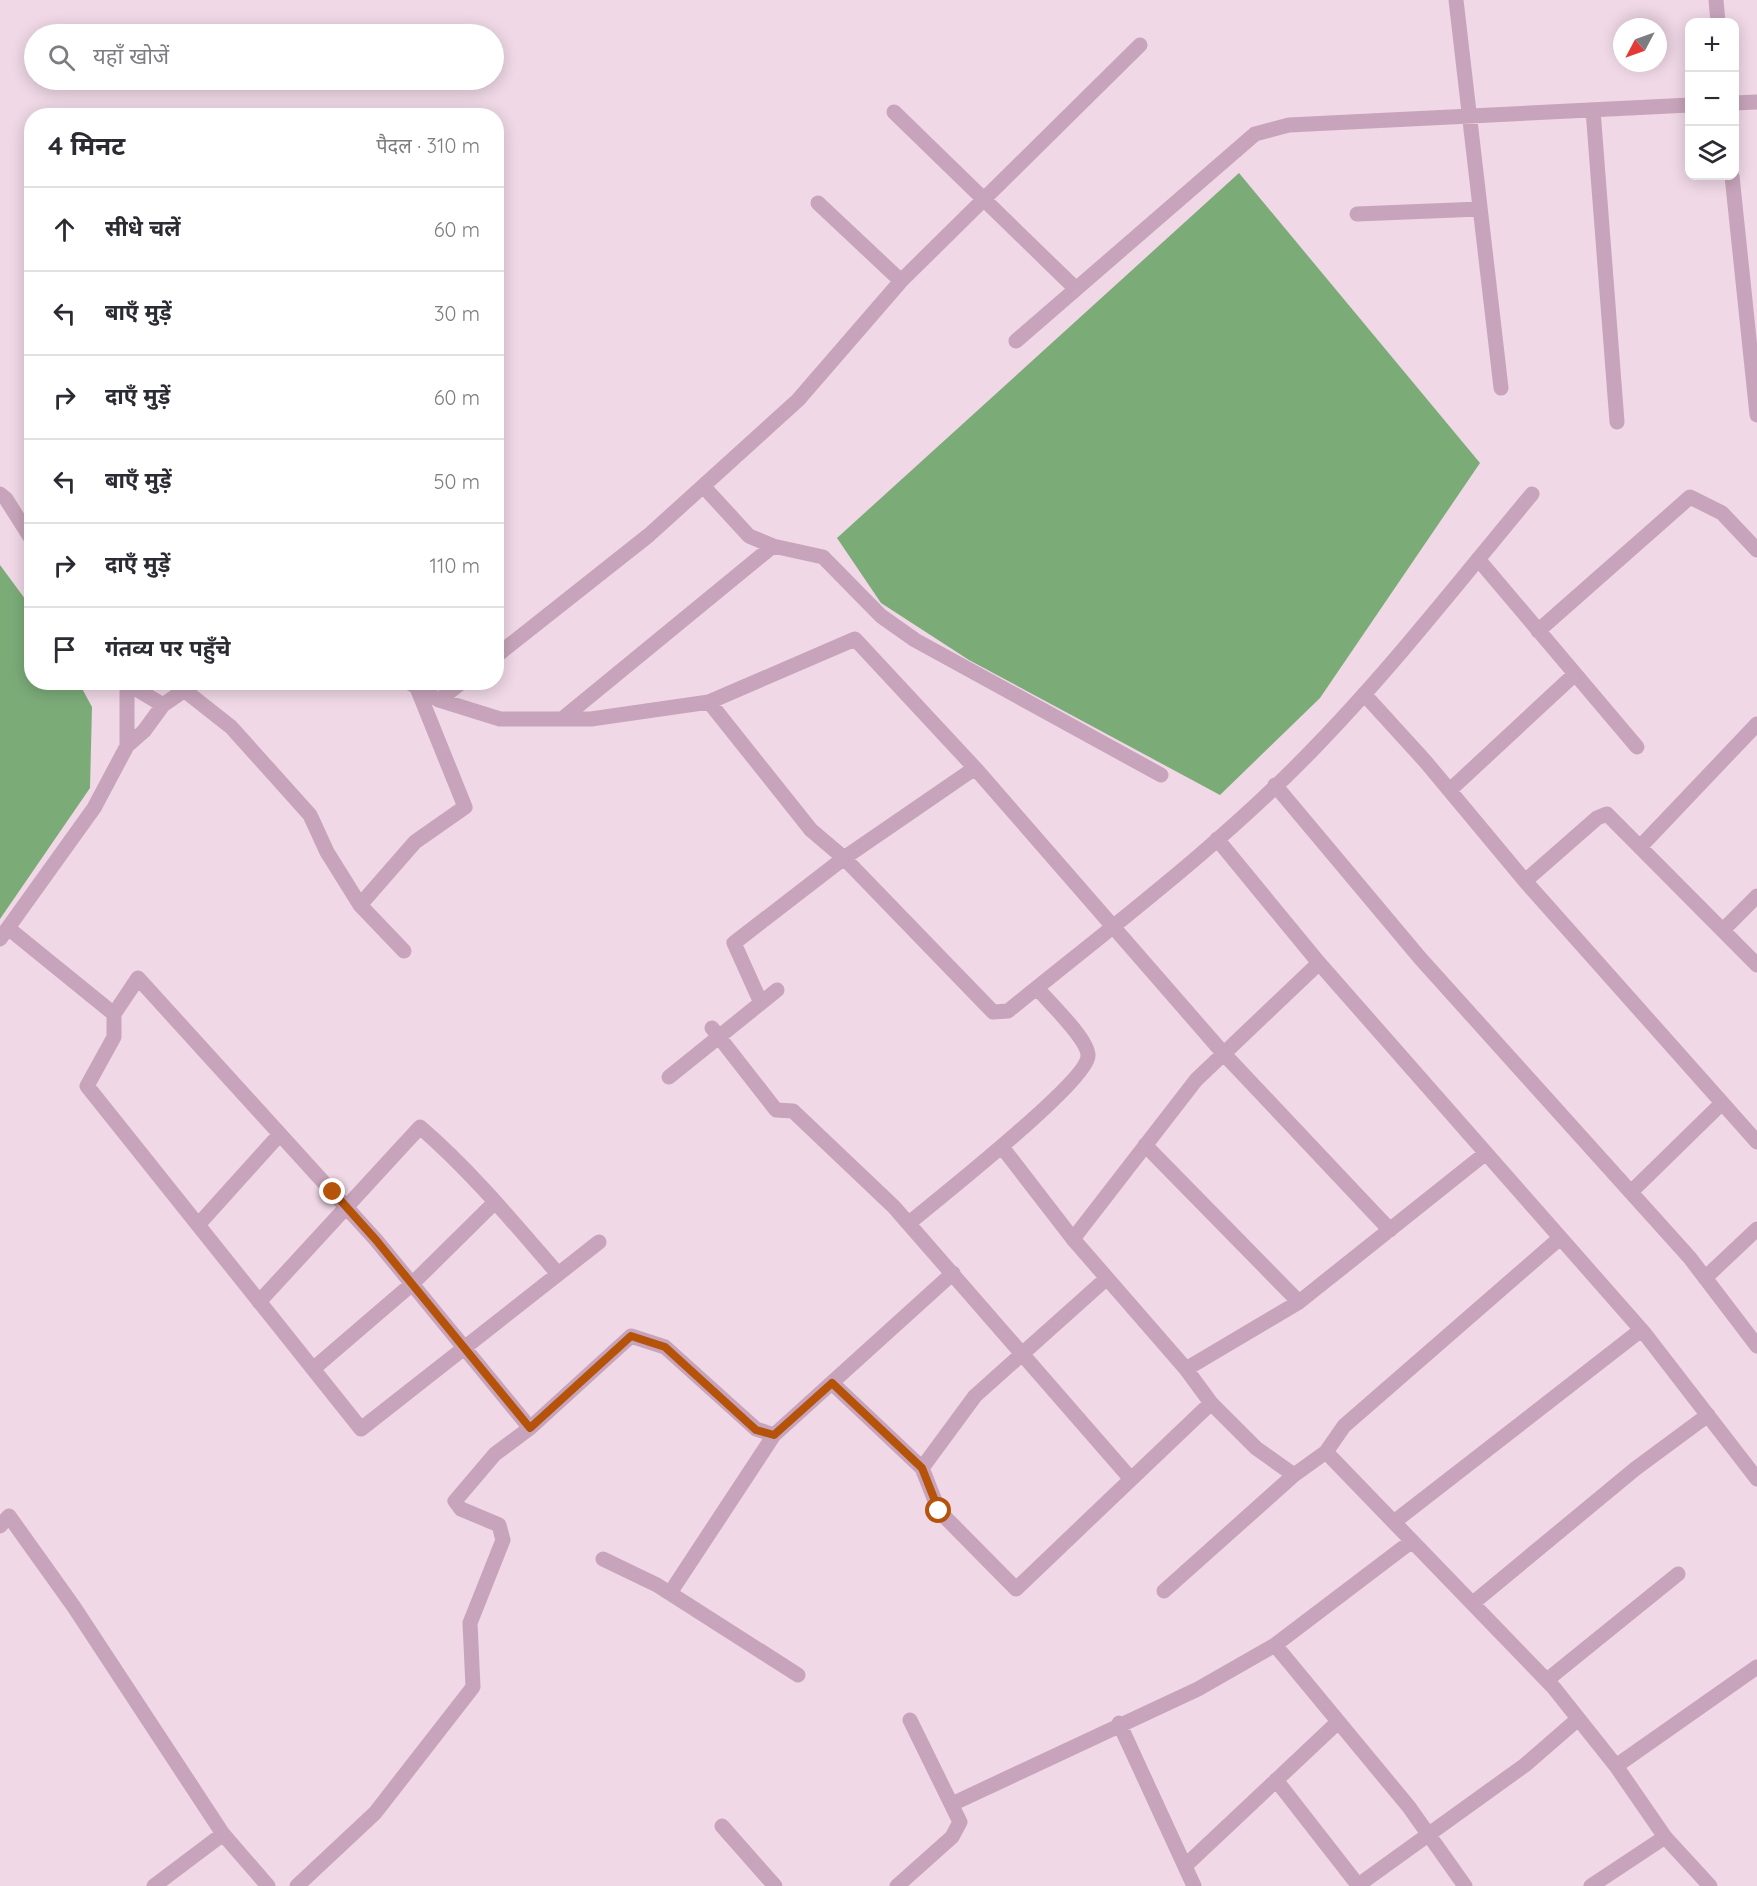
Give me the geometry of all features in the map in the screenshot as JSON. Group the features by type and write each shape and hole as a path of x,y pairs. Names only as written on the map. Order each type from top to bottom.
{"street":[{"path":"1456,0 1500,388"},
{"path":"1716,0 1718,18"},
{"path":"504,650 704,487 798,400 901,281 1140,45"},
{"path":"1739,103 1757,102"},
{"path":"1016,341 1255,134 1289,125 1685,105"},
{"path":"1593,110 1617,422"},
{"path":"894,112 1075,288"},
{"path":"1732,180 1757,412"},
{"path":"818,203 901,281"},
{"path":"1358,214 1480,209"},
{"path":"704,487 749,536 773,546 822,557 881,616 915,640 1161,775"},
{"path":"0,494 6,499 24,527"},
{"path":"709,702 811,830 844,858 993,1012 1008,1011 1217,838 1320,743 1532,494"},
{"path":"1538,631 1690,497 1722,513 1757,550"},
{"path":"562,719 773,546"},
{"path":"1478,559 1637,747"},
{"path":"421,690 439,700 500,719 602,717 709,702 855,639 975,768 1224,1054 1390,1230"},
{"path":"1450,790 1575,674"},
{"path":"127,690 127,746"},
{"path":"138,690 163,705"},
{"path":"114,1014 4,933 94,808 127,746 144,731 163,705 184,690"},
{"path":"194,690 231,727 310,815 327,852 360,905 404,951"},
{"path":"360,905 415,842 465,807 414,690"},
{"path":"439,700 452,690"},
{"path":"1364,694 1450,790 1525,881 1757,1142"},
{"path":"1641,846 1757,724"},
{"path":"761,1003 734,943 844,858 975,768"},
{"path":"1275,785 1420,957 1705,1278 1757,1346"},
{"path":"1525,881 1597,818 1607,814 1757,965"},
{"path":"1217,838 1319,963 1641,1330 1756,1475"},
{"path":"1724,930 1757,896"},
{"path":"1073,1239 1196,1080 1319,963"},
{"path":"530,1428 465,1349 412,1284 346,1207 138,978 114,1014 114,1037 87,1086 360,1429 465,1349 599,1242"},
{"path":"909,1223 1002,1147 1077,1076 1089,1059 1081,1039 1037,988"},
{"path":"669,1077 716,1033 777,990"},
{"path":"716,1033 776,1110 793,1111 909,1223 1131,1479"},
{"path":"1631,1192 1722,1103"},
{"path":"259,1302 420,1127 444,1147 558,1274"},
{"path":"198,1225 280,1134"},
{"path":"1145,1145 1299,1302"},
{"path":"1002,1147 1073,1239 1186,1369 1210,1403 1256,1448 1294,1476"},
{"path":"1186,1369 1299,1302 1486,1153"},
{"path":"312,1369 412,1284 495,1202"},
{"path":"1705,1278 1757,1229"},
{"path":"1164,1591 1294,1476 1326,1452 1344,1426 1560,1238"},
{"path":"670,1593 774,1435 953,1273"},
{"path":"922,1468 975,1396 1107,1278"},
{"path":"1394,1522 1641,1330"},
{"path":"297,1886 375,1814 472,1687 470,1623 503,1540 499,1525 460,1509 455,1501 495,1454 530,1428 631,1336 665,1347 756,1430 774,1435"},
{"path":"832,1383 922,1468 939,1511 1016,1588 1210,1403"},
{"path":"1473,1603 1635,1468 1707,1415"},
{"path":"1326,1452 1547,1680 1616,1766 1665,1837 1710,1886"},
{"path":"0,1526 9,1516 74,1607 223,1834 268,1886"},
{"path":"952,1804 1119,1723 1198,1689 1275,1645 1412,1541"},
{"path":"603,1559 670,1593 798,1675"},
{"path":"1547,1680 1678,1574"},
{"path":"1275,1645 1428,1834 1465,1886"},
{"path":"1616,1766 1757,1667"},
{"path":"1276,1780 1357,1886 1525,1765 1578,1719"},
{"path":"897,1886 952,1837 960,1822 910,1720"},
{"path":"1185,1866 1338,1722"},
{"path":"1119,1723 1194,1886"},
{"path":"722,1826 775,1886"},
{"path":"154,1886 223,1834"},
{"path":"1591,1886 1665,1837"}],"shaded area":[{"path":"1239,173 1480,463 1320,698 1220,795 969,660 881,603 837,538"},
{"path":"0,565 24,598 24,690 83,690 92,707 90,788 0,919"}],"route":[{"path":"333,1192 376,1240 530,1428 631,1336 665,1347 756,1430 774,1435 832,1383 922,1468 939,1511"}]}
